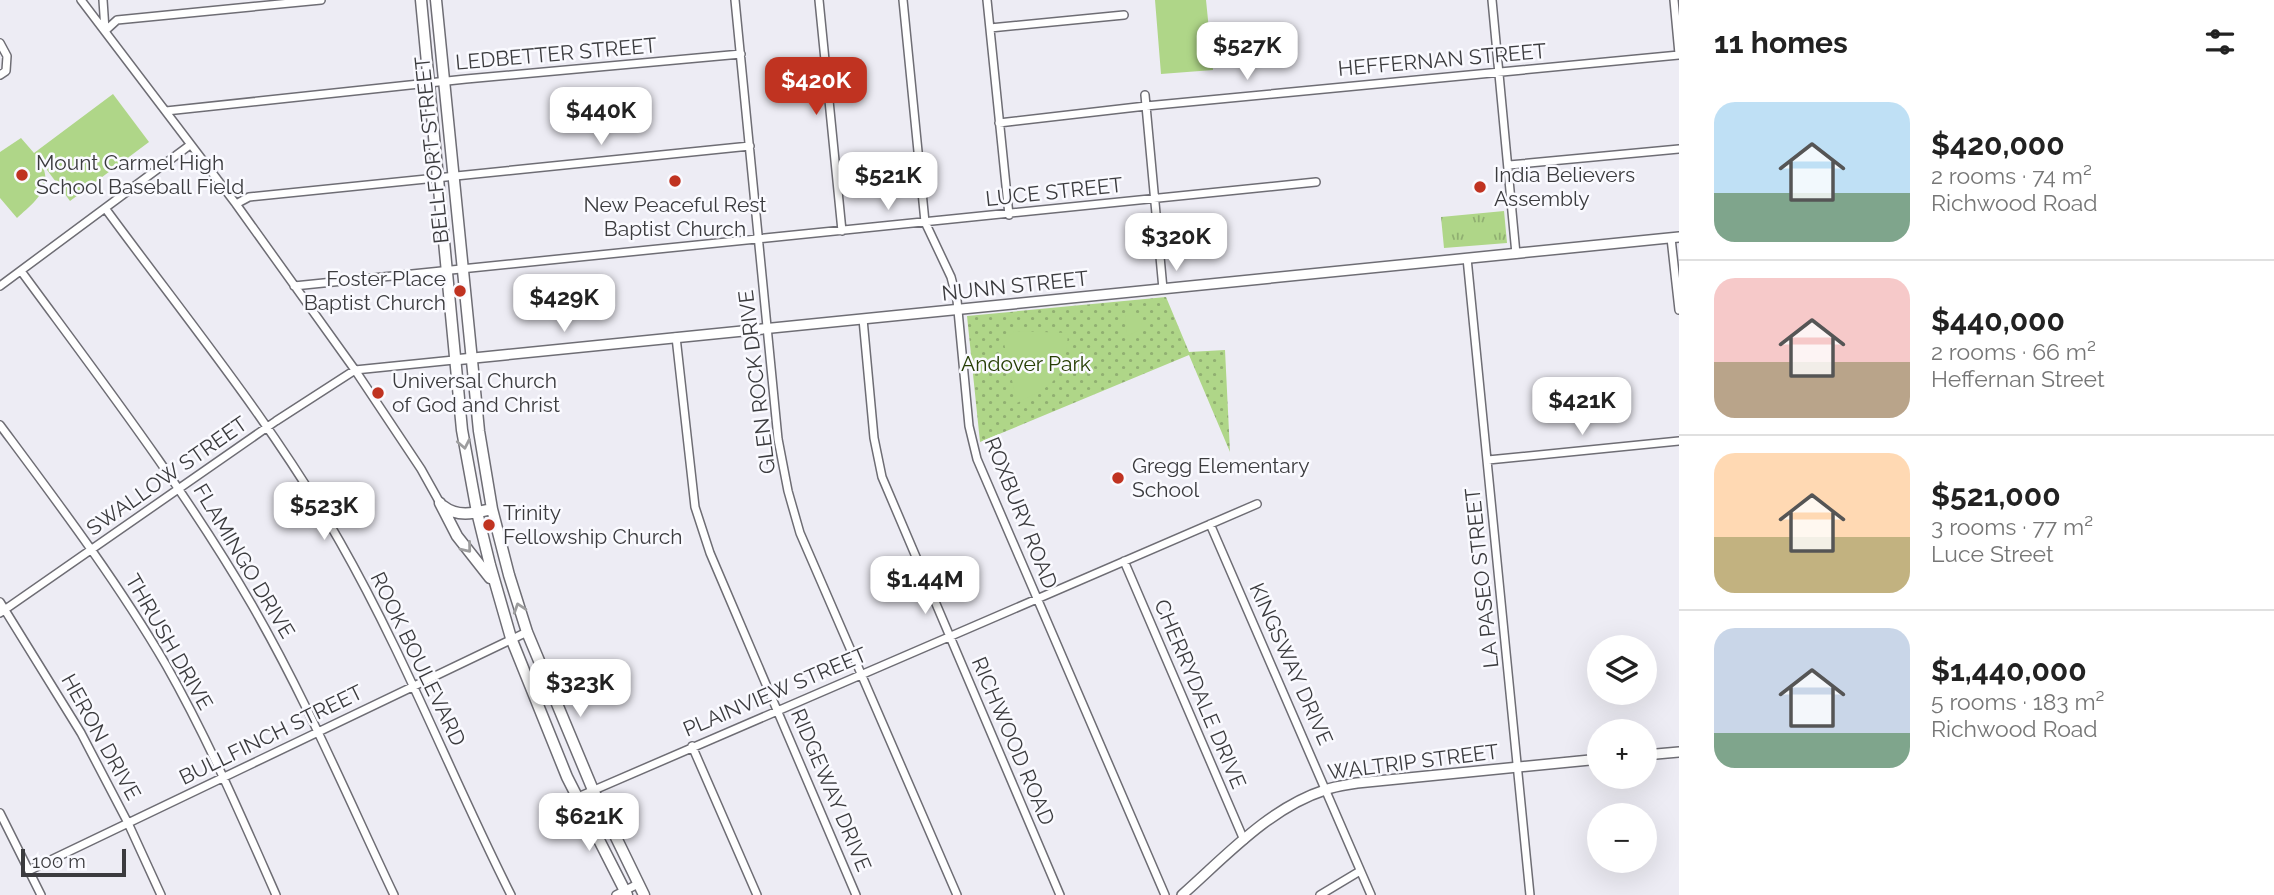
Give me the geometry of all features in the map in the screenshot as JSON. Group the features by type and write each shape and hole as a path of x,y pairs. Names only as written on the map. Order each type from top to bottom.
{"main road":[{"name":"BELLFORT STREET","path":"421,0 454,360 462,430 477,512 511,638 567,778 622,894"},
{"name":"BELLFORT STREET","path":"436,0 479,431 492,509 527,632 593,790 644,895"},
{"path":"440,503 449,511 461,514 492,509"},
{"path":"440,503 451,526 497,590"},
{"path":"451,526 453,520 461,514"}],"street":[{"path":"81,0 236,204 355,370 440,503"},
{"path":"103,0 105,31"},
{"path":"105,31 117,20 321,0"},
{"name":"GLEN ROCK DRIVE","path":"735,0 778,439 791,501 800,533 957,895"},
{"path":"819,0 842,231"},
{"name":"ROXBURY ROAD","path":"903,0 925,222 951,277 957,300 969,426 977,459 1165,895"},
{"path":"987,0 1009,215"},
{"path":"1492,0 1516,254"},
{"path":"1674,0 1679,54"},
{"path":"990,28 1124,15"},
{"path":"0,43 7,56 6,71 0,75"},
{"name":"LEDBETTER STREET","path":"166,111 741,54"},
{"name":"HEFFERNAN STREET","path":"999,123 1679,54"},
{"path":"1145,95 1163,289"},
{"path":"0,286 190,145"},
{"path":"236,204 249,197 750,146"},
{"path":"1508,165 1679,149"},
{"name":"LUCE STREET","path":"294,286 1009,215 1316,181"},
{"name":"ROOK BOULEVARD","path":"105,208 267,428 340,541 415,685 477,827 511,895"},
{"path":"1675,238 1679,310"},
{"name":"NUNN STREET","path":"355,370 1675,238"},
{"name":"LA PASEO STREET","path":"1467,258 1530,895"},
{"name":"FLAMINGO DRIVE","path":"21,271 180,488 252,606 320,731 394,895"},
{"name":"RICHWOOD ROAD","path":"863,319 874,438 882,477 1060,895"},
{"name":"RIDGEWAY DRIVE","path":"676,337 695,507 710,553 856,895"},
{"name":"SWALLOW STREET","path":"2,608 355,370"},
{"name":"THRUSH DRIVE","path":"0,425 92,549 166,666 223,776 276,895"},
{"path":"1488,460 1679,441"},
{"name":"PLAINVIEW STREET","path":"578,797 1257,504"},
{"name":"KINGSWAY DRIVE","path":"1210,524 1371,895"},
{"name":"CHERRYDALE DRIVE","path":"1124,561 1244,840"},
{"name":"HERON DRIVE","path":"2,608 81,733 128,823 161,895"},
{"name":"BULLFINCH STREET","path":"30,870 527,632"},
{"path":"692,746 757,895"},
{"path":"1657,754 1679,752"},
{"name":"WALTRIP STREET","path":"1182,895 1244,840 1291,805 1326,789 1357,783 1587,761"},
{"path":"0,813 41,895"},
{"path":"1320,895 1360,871"},
{"path":"622,894 638,884"}],"green space":[{"path":"1155,0 1206,0 1213,70 1161,74"},
{"path":"113,94 149,142 70,201 36,155 43,168 45,185 33,203 17,218 0,198 0,152 21,138 34,153"},
{"path":"1504,211 1507,243 1444,248 1441,217"},
{"name":"Andover Park","path":"1166,297 1189,352 1225,350 1230,452 1189,355 980,442 967,316"},
{"path":"1143,315 1139,329 1127,336 1125,316"},
{"path":"1014,331 1068,333 1064,360 1056,378 1017,403 1004,343"}],"place":[{"name":"Mount Carmel High School Baseball Field","path":"22,175"},
{"name":"New Peaceful Rest Baptist Church","path":"675,181"},
{"name":"India Believers Assembly","path":"1480,187"},
{"name":"Foster Place Baptist Church","path":"460,291"},
{"name":"Universal Church of God and Christ","path":"378,393"},
{"name":"Gregg Elementary School","path":"1118,478"},
{"name":"Trinity Fellowship Church","path":"489,525"}]}
